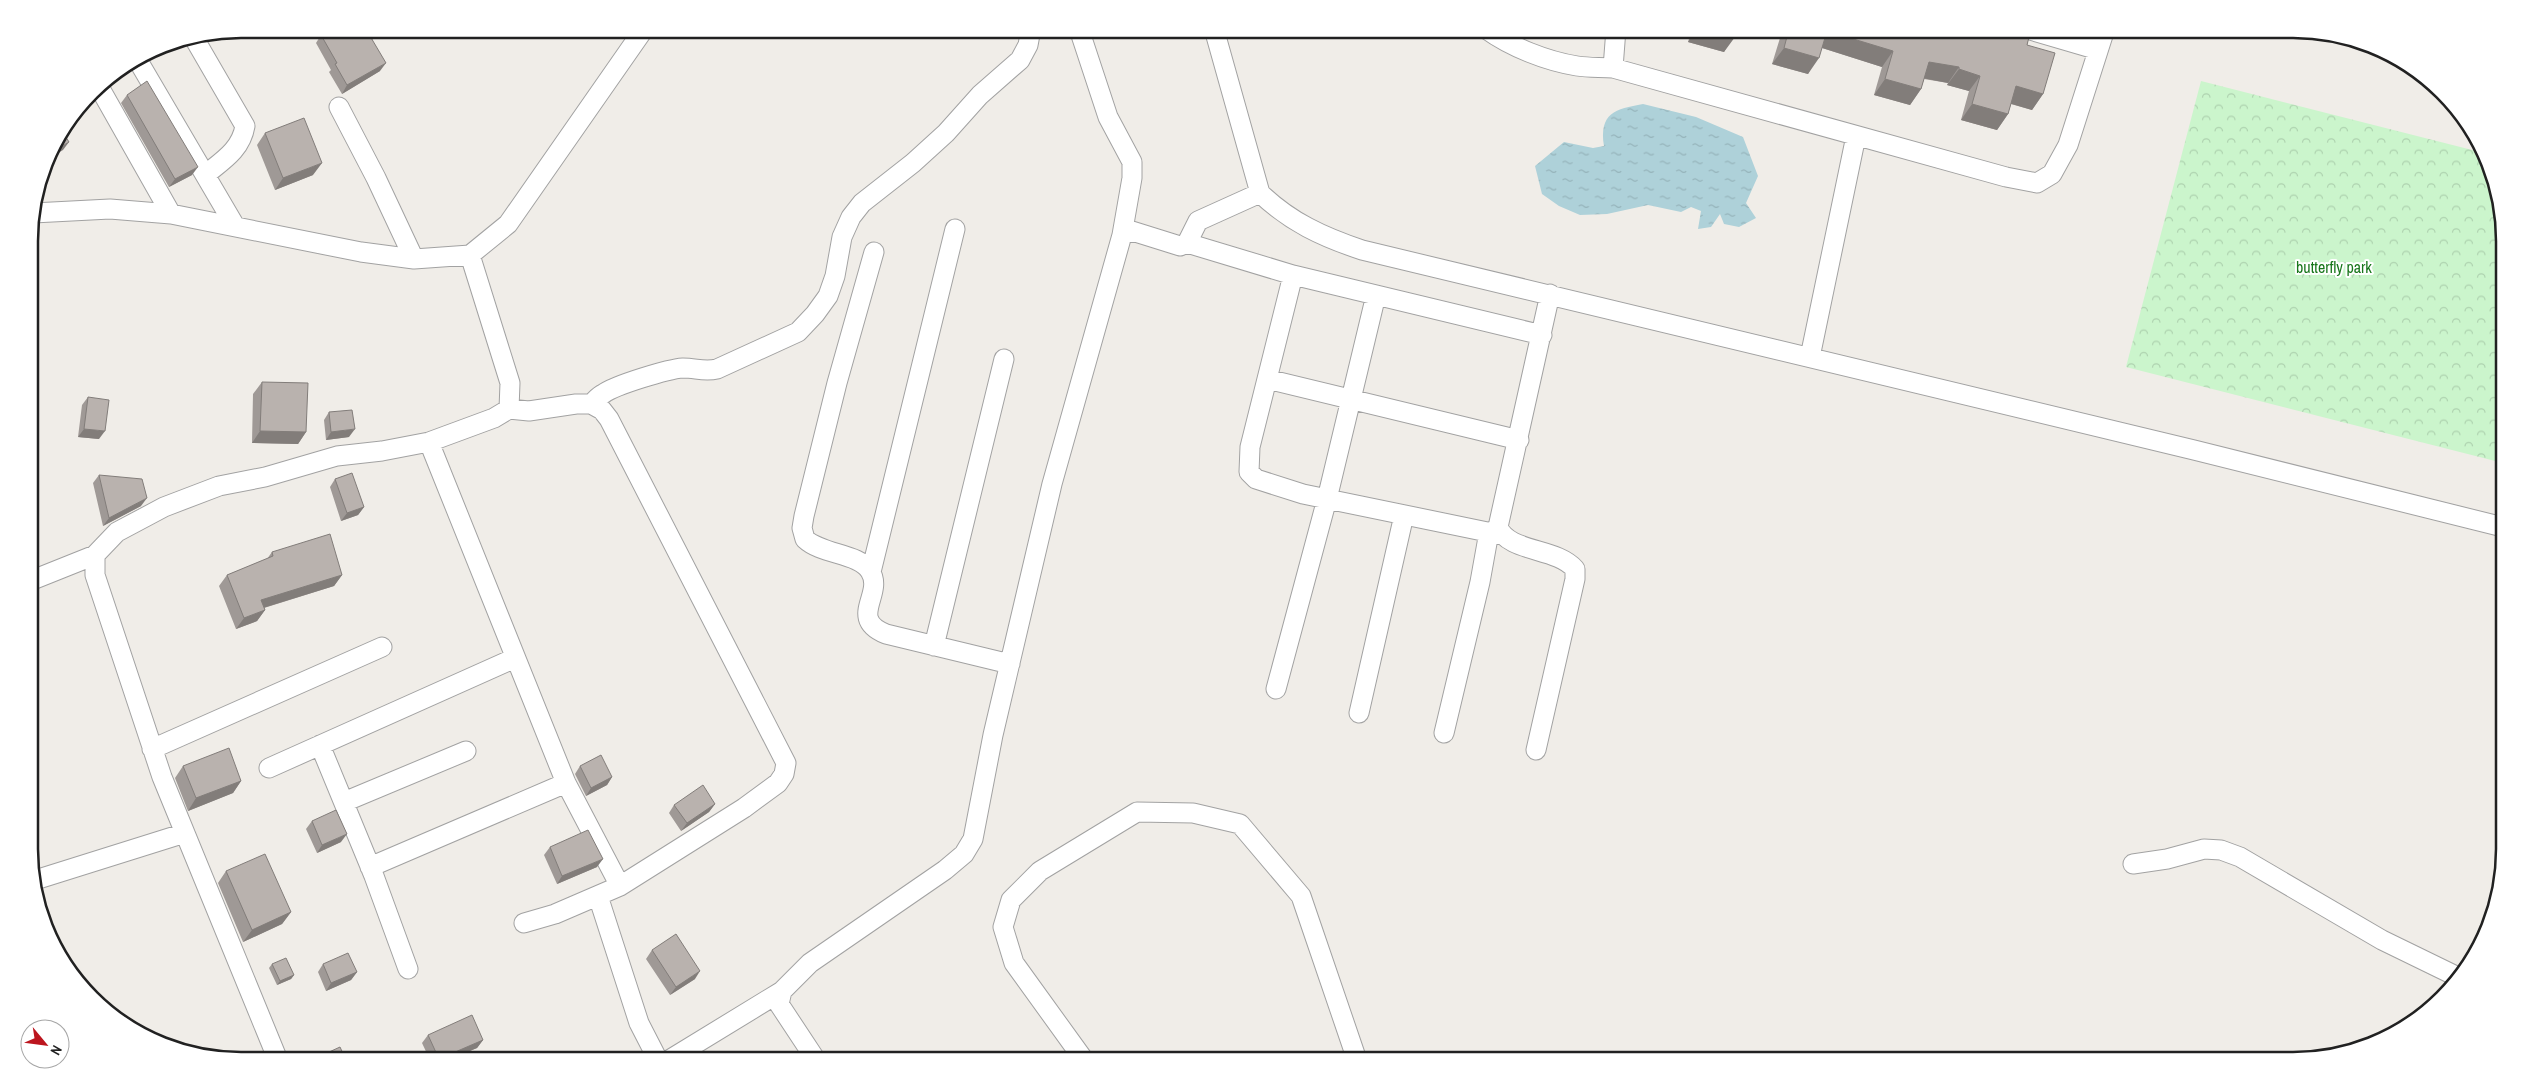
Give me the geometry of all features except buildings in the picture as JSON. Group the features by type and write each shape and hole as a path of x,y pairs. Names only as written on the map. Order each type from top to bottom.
{"street":[{"path":"39,213 110,209 171,214 361,252 414,259 470,255 508,224 638,38"},
{"path":"591,404 602,394 617,387 670,371 681,368 703,372 725,367 798,332 828,296 835,276 842,237 862,203 913,163 946,132 980,94 1020,60 1028,46 1029,38"},
{"path":"682,1052 782,991 810,963 946,870 964,854 973,839 977,825 984,776 1052,484 1122,234 1132,178 1132,162 1108,117 1082,38"},
{"path":"1217,38 1260,192 1277,209 1310,230 1331,239 1362,250 1810,357 2496,525"},
{"path":"1500,38 1534,54 1578,66 1613,68 2006,178 2037,183 2052,174 2068,145 2102,38"},
{"path":"1613,68 1615,38"},
{"path":"2057,38 2098,50"},
{"path":"196,42 245,126 243,137 237,149 204,175"},
{"path":"140,64 235,226"},
{"path":"102,92 171,214"},
{"path":"339,107 376,178 414,259"},
{"path":"1810,357 1856,136"},
{"path":"1122,234 1132,231 1180,246 1187,243 1198,222 1260,192"},
{"path":"956,229 871,572 873,582 869,622 874,629 886,634 1010,664"},
{"path":"1187,243 1293,275 1542,335"},
{"path":"871,572 864,564 812,545 805,539 802,528 837,383 874,252"},
{"path":"470,255 510,383 509,409"},
{"path":"1293,275 1250,447 1249,472 1256,479 1271,485 1327,499 1495,534 1570,562 1575,569 1575,579 1536,750"},
{"path":"1444,733 1480,582 1498,527 1519,440 1550,294"},
{"path":"1276,689 1327,499 1376,295"},
{"path":"934,646 1004,359"},
{"path":"1267,379 1519,440"},
{"path":"38,578 95,555 118,532 164,507 219,486 265,477 337,456 382,451 429,442 494,418 509,409 528,411 576,404 591,404 602,410 609,419 786,763 784,774 778,783 744,808 620,886 555,914 524,923"},
{"path":"429,442 566,783 620,886"},
{"path":"1359,713 1404,515"},
{"path":"95,555 95,575 152,749 275,1052"},
{"path":"152,749 382,647"},
{"path":"269,768 516,658"},
{"path":"320,745 370,867 408,969"},
{"path":"344,802 466,751"},
{"path":"370,867 566,783"},
{"path":"1078,1052 1014,963 1003,927 1011,900 1040,871 1137,812 1193,812 1240,824 1301,896 1354,1052"},
{"path":"40,879 186,833"},
{"path":"2134,864 2167,859 2204,849 2221,850 2240,857 2382,940 2452,974"},
{"path":"598,896 638,1024 654,1052"},
{"path":"782,991 779,1004 811,1052"}],"green space":[{"name":"butterfly park","path":"2201,81 2475,151 2489,188 2496,240 2496,461 2126,367"}],"water":[{"path":"1643,104 1696,117 1743,137 1758,176 1746,203 1756,218 1739,227 1724,224 1720,214 1711,227 1698,229 1701,211 1691,207 1681,212 1648,205 1607,214 1580,215 1559,206 1542,194 1535,166 1564,142 1593,148 1604,146 1604,126 1611,115 1624,108"}]}
